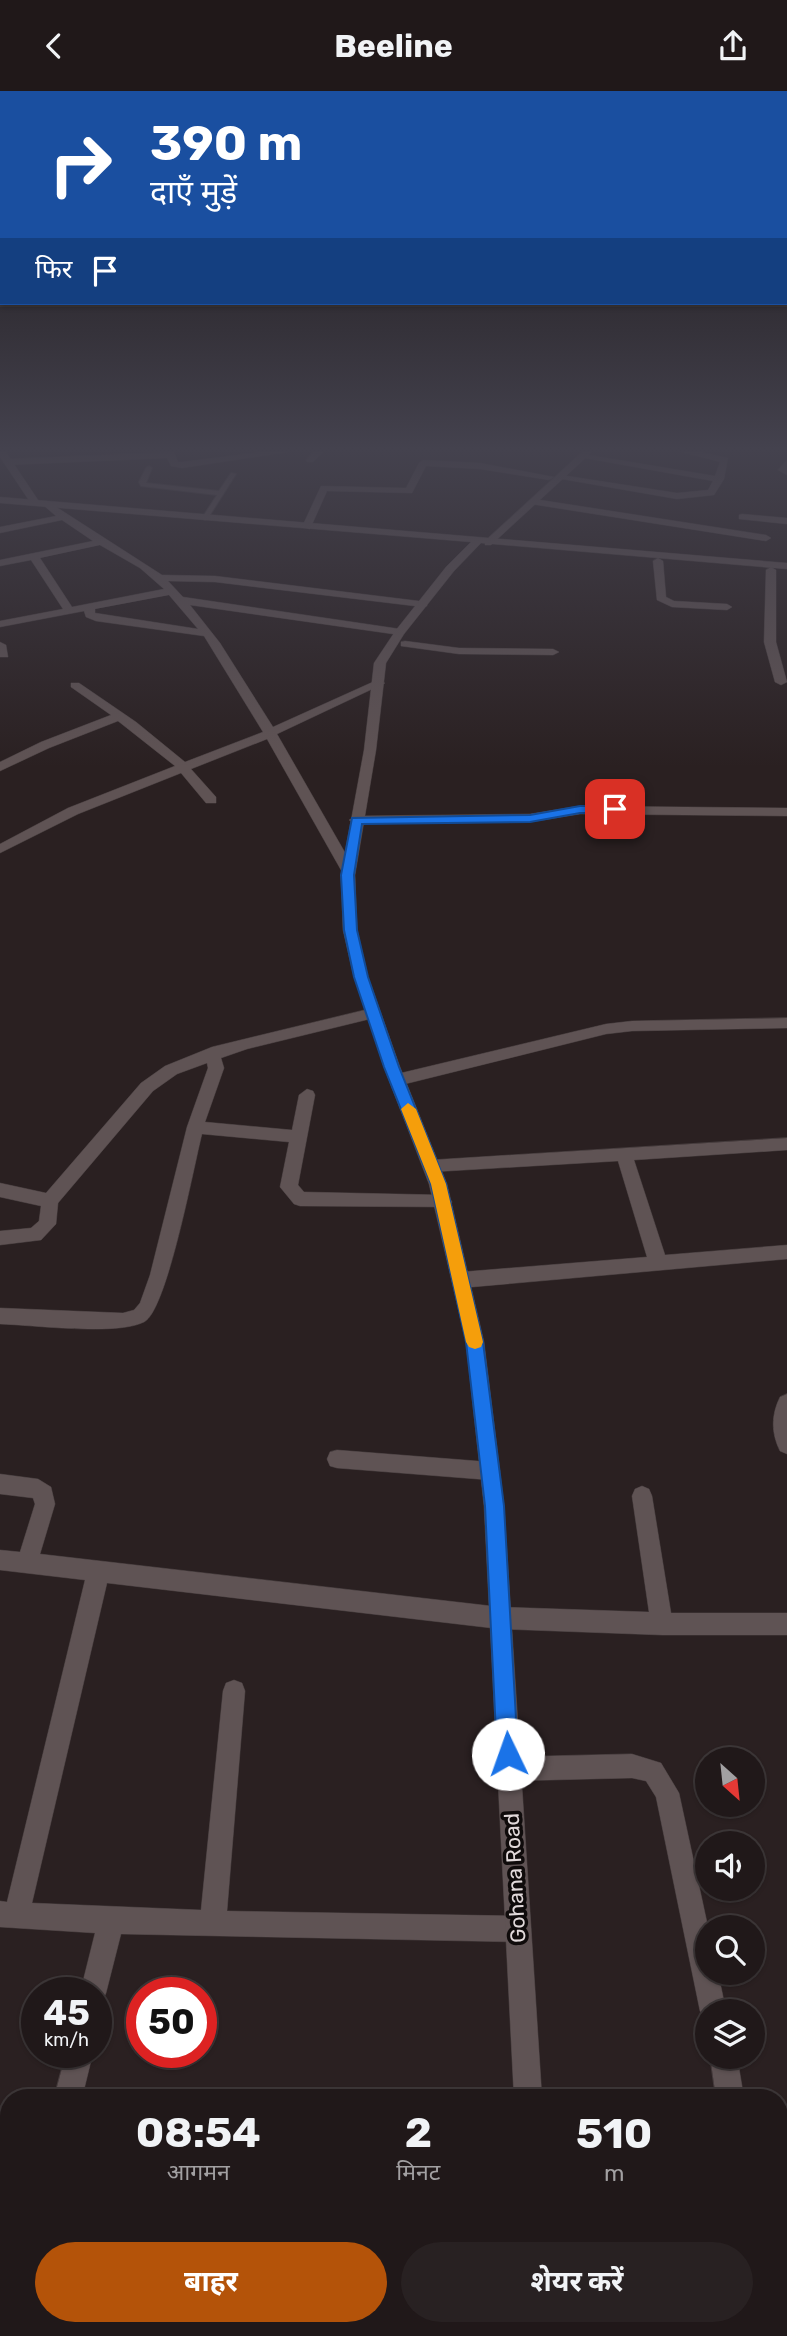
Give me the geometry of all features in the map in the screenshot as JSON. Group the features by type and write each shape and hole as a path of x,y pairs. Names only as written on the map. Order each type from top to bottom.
{"street":[{"path":"0,563 30,557"},
{"path":"34,557 69,610"},
{"path":"128,557 159,578 205,633 270,733 348,870"},
{"path":"0,849 73,811 270,733 380,678 392,664 403,638 423,604 450,569 467,557"},
{"path":"403,638 474,557"},
{"path":"618,557 771,570 787,569"},
{"path":"646,557 787,569"},
{"path":"658,561 661,599 672,604 727,607"},
{"path":"771,570 769,642 780,681"},
{"path":"159,578 227,580 423,604"},
{"path":"0,624 89,606 175,595 459,651 553,652"},
{"path":"89,606 90,615 96,618 205,633"},
{"name":"Gohana Road","path":"380,678 348,870 350,930 373,1013 443,1202 475,1342 490,1471 527,2089"},
{"path":"75,685 120,716 183,766 211,800"},
{"path":"0,767 46,745 120,716"},
{"path":"356,820 530,818 580,810 787,812"},
{"path":"0,1238 35,1235 47,1224 50,1201 147,1087 171,1070 212,1053 373,1013"},
{"path":"397,1080 606,1029 632,1026 787,1023"},
{"path":"0,1316 123,1321 140,1316 148,1307 159,1275 195,1127 216,1068 212,1053"},
{"path":"307,1095 289,1187 300,1199 443,1202"},
{"path":"195,1127 299,1137"},
{"path":"431,1166 787,1144"},
{"path":"624,1154 658,1263"},
{"path":"0,1190 50,1201"},
{"path":"461,1280 787,1252"},
{"path":"787,1403 782,1420 787,1445"},
{"path":"337,1459 490,1471"},
{"path":"0,1484 38,1489 44,1494 45,1504 27,1563"},
{"path":"642,1496 663,1624"},
{"path":"0,1560 500,1618 663,1624 787,1624"},
{"path":"98,1573 8,1914 111,1921 518,1929"},
{"path":"213,1923 234,1691"},
{"path":"509,1769 632,1766 653,1772 667,1793 710,1999"},
{"path":"97,1977 111,1921"},
{"path":"70,2089 75,2068"},
{"path":"725,2069 728,2089"}],"slow traffic":[{"path":"408,1109 438,1184 475,1342"}],"route":[{"path":"508,1754 494,1506 475,1342 438,1184 392,1067 361,977 350,930 348,875 356,820 530,818 580,810 615,809"}]}
